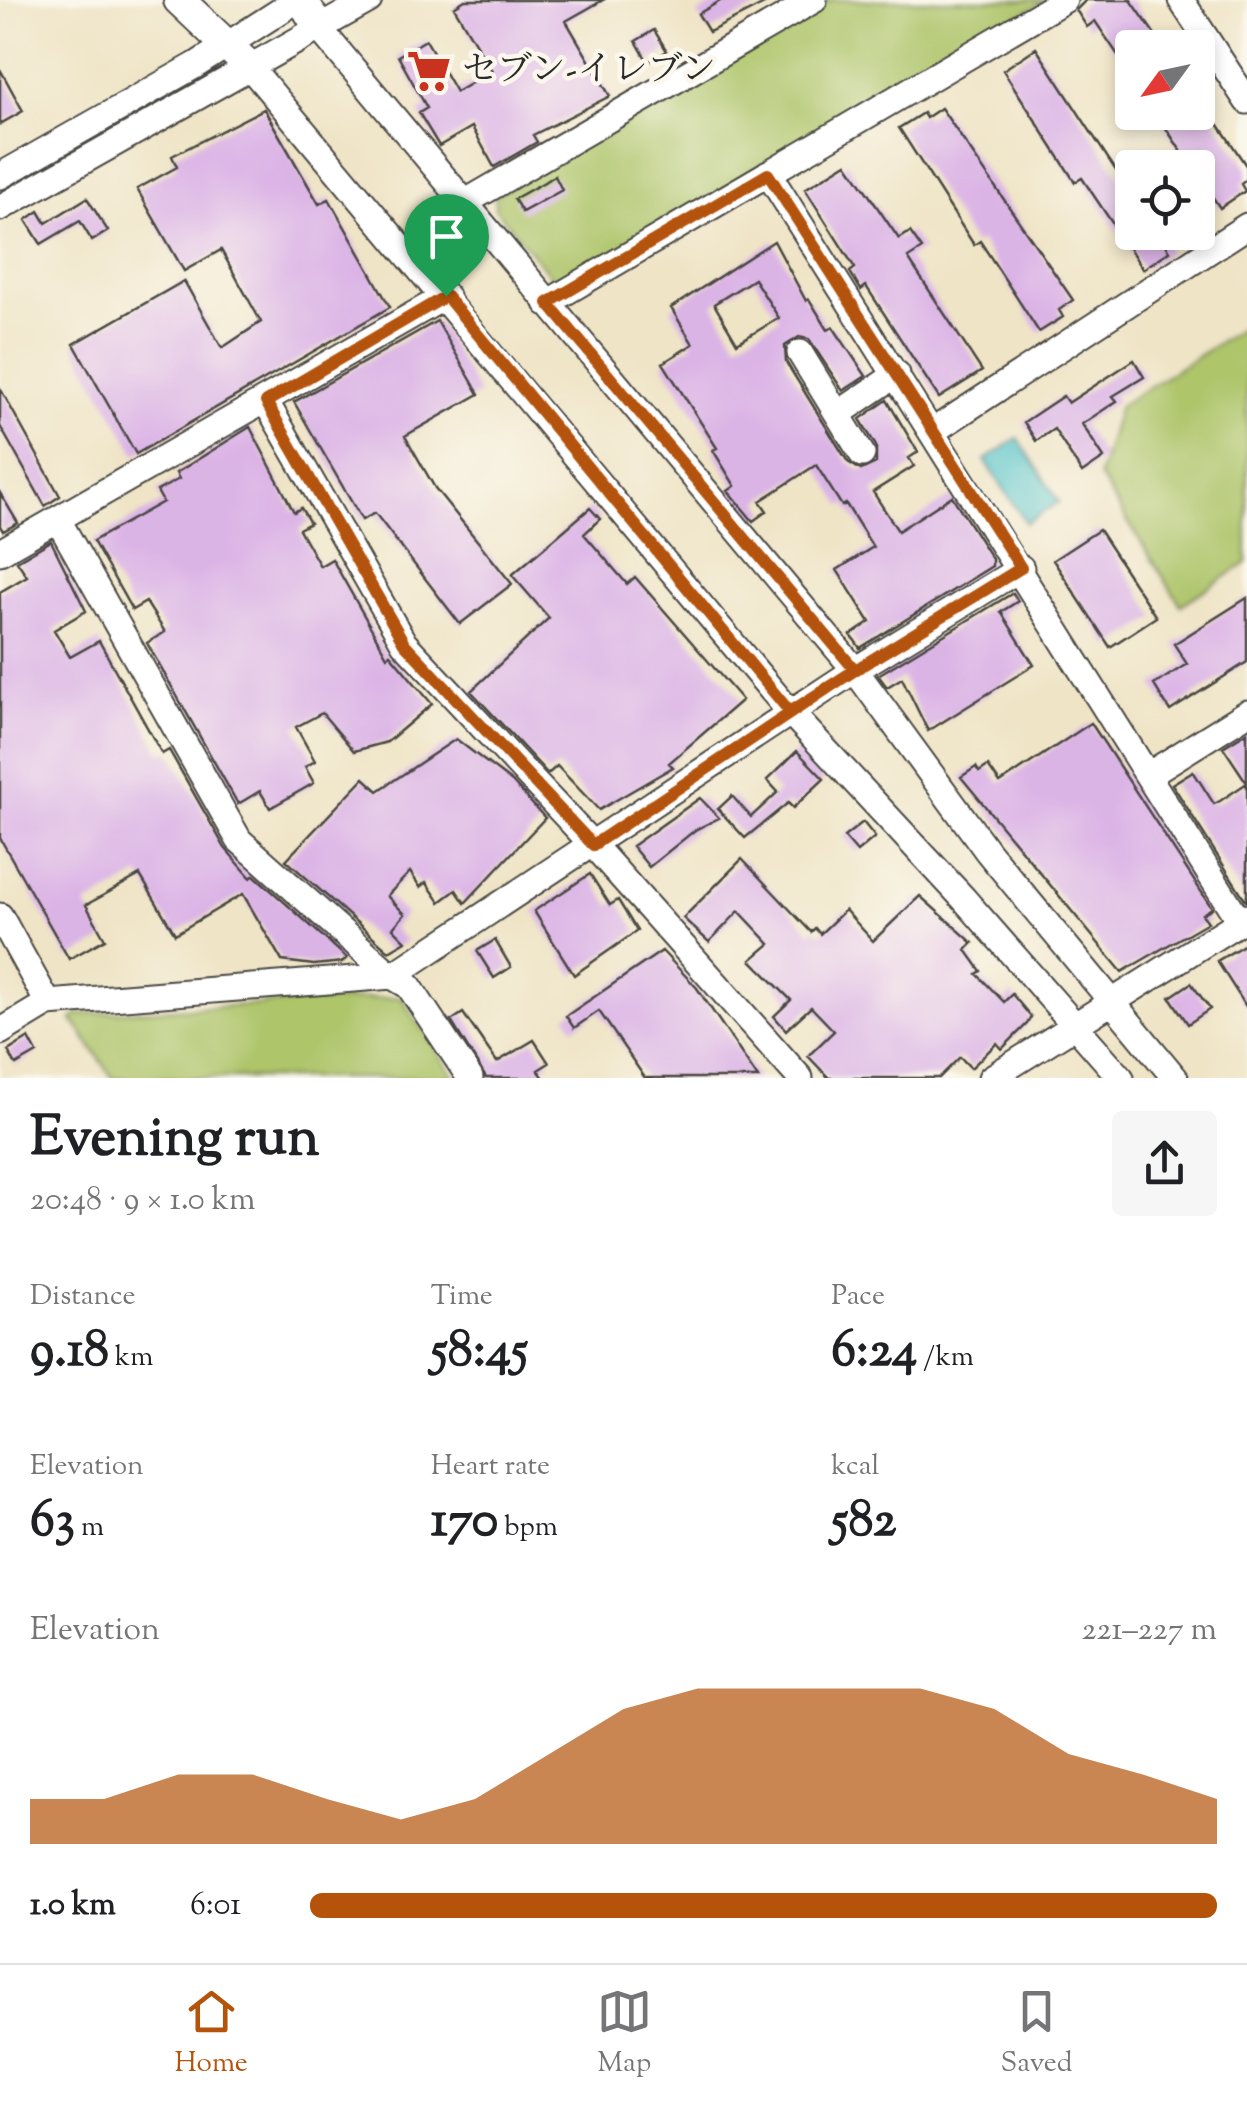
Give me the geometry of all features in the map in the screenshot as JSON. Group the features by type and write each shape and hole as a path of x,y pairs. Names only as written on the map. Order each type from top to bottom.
{"main road":[{"path":"179,0 238,57"},
{"path":"299,0 320,28"}],"street":[{"path":"0,208 238,57 299,0"},
{"path":"0,176 238,57 320,28 369,0"},
{"path":"464,204 814,0"},
{"path":"548,303 1064,0"},
{"path":"1180,0 1247,102"},
{"path":"320,28 855,670 988,852 1174,1078"},
{"path":"238,57 446,296 790,712 964,899 1121,1078"},
{"path":"768,174 1244,920 991,1078"},
{"path":"933,431 1247,226"},
{"path":"0,552 446,296"},
{"path":"800,352 862,454"},
{"path":"838,414 897,374"},
{"path":"266,402 404,643 593,845 800,1078"},
{"path":"58,520 239,840 392,976 409,986 470,1078"},
{"path":"0,1032 48,1003 392,976 790,712 1021,568"},
{"path":"1148,775 1247,713"},
{"path":"0,916 48,1003"}],"green space":[{"path":"831,0 1046,0 559,286 495,208 495,196"},
{"path":"1247,325 1247,563 1181,605 1099,476 1119,406"},
{"path":"401,997 455,1078 113,1078 72,1019 79,1014"}],"water":[{"path":"1018,438 1059,502 1026,523 985,460"}],"building":[{"path":"465,0 603,0 566,21 610,96 533,135 537,142 494,167 472,127 439,146 419,113 427,108 398,56 426,40 456,92 492,71 454,7"},
{"path":"722,0 772,0 709,32 698,14"},
{"path":"1086,0 1131,0 1152,30 1115,30 1115,51 1095,21 1087,27 1076,10"},
{"path":"654,30 667,51 648,62 636,41"},
{"path":"1036,48 1115,169 1115,227 1082,178 1075,182 1003,70"},
{"path":"0,69 23,111 0,124"},
{"path":"941,108 1073,300 1059,310 1063,317 1039,332 980,241 974,245 899,128 923,113 926,118"},
{"path":"264,109 319,204 329,199 390,307 136,454 74,344 184,281 222,348 261,322 221,250 184,271 137,189 177,167 172,156"},
{"path":"1215,119 1247,167 1247,179 1241,184 1245,191 1220,208 1215,200 1215,150 1180,150 1167,130 1215,130"},
{"path":"847,163 899,239 910,232 922,249 908,258 982,371 939,398 866,286 861,290 850,272 855,268 805,189"},
{"path":"555,176 562,190 522,212 514,199"},
{"path":"87,198 108,231 92,241 80,221 41,244 26,220 39,211 46,223"},
{"path":"774,241 806,301 809,299 828,330 833,327 866,376 843,391 809,339 799,337 785,346 786,362 848,462 861,470 876,463 876,446 860,419 887,400 918,452 909,458 914,466 873,492 898,531 952,496 992,559 992,566 860,648 851,635 870,622 837,570 873,547 816,465 760,501 767,511 753,521 728,491 735,486 713,450 717,448 663,363 693,344 671,308","holes":["754,279 779,318 737,343 714,304"]},
{"path":"1130,250 1169,250 1170,251 1143,269"},
{"path":"437,321 479,394 405,436 435,488 512,584 460,624 375,513 362,520 294,402"},
{"path":"1134,360 1144,377 1113,396 1117,401 1082,424 1104,458 1082,473 1054,429 1036,441 1024,422 1063,396 1068,403"},
{"path":"0,388 60,496 45,506 0,426"},
{"path":"250,427 294,512 301,508 310,523 299,529 320,566 332,559 387,656 390,654 432,704 387,742 354,751 322,713 296,727 315,761 305,767 314,783 270,808 260,791 238,804 147,643 165,632 146,602 132,610 93,541 163,502 157,491 179,479 176,473"},
{"path":"0,493 18,523 3,531 0,526"},
{"path":"590,508 600,519 584,534 627,584 635,577 742,700 669,763 673,767 599,810 557,766 548,774 471,691 549,618 512,575"},
{"path":"1099,530 1156,617 1110,647 1053,560"},
{"path":"51,541 86,611 54,630 70,657 99,641 162,754 169,750 225,848 251,878 254,875 347,958 343,962 314,965 282,961 243,894 175,934 140,875 86,905 105,939 69,959 0,838 0,592 27,576 17,561"},
{"path":"1013,593 1018,601 1001,612 1034,665 928,731 902,678 887,687 878,675"},
{"path":"1247,598 1247,662 1170,711 1154,685 1187,664 1174,644"},
{"path":"1091,723 1212,908 1202,914 1208,922 1122,972 961,777 976,767 979,772 988,766 1000,783"},
{"path":"1247,732 1247,783 1223,747"},
{"path":"456,739 512,782 545,818 465,903 456,890 440,902 426,882 420,887 410,872 387,896 405,914 393,928 406,941 389,951 286,860 364,778 378,791"},
{"path":"797,751 824,779 793,808 788,803 745,838 718,809 732,796 751,817 778,792 767,780"},
{"path":"1193,771 1214,804 1247,783 1246,901 1172,784"},
{"path":"700,798 719,818 695,830 649,867 632,846"},
{"path":"863,822 875,837 857,852 844,837"},
{"path":"742,859 811,932 815,928 820,934 845,910 873,941 920,896 973,943 966,950 981,971 977,974 1004,1002 1012,994 1031,1017 1002,1049 997,1043 971,1068 960,1057 939,1078 829,1078 808,1056 834,1031 811,1007 786,1030 774,1016 791,1000 751,960 770,944 739,911 709,942 683,918"},
{"path":"590,874 610,905 618,900 637,931 574,975 534,911"},
{"path":"495,940 511,967 494,978 477,951"},
{"path":"1247,943 1247,1008 1217,961"},
{"path":"662,951 697,988 758,1078 645,1078 599,1011 574,1028 566,1016"},
{"path":"1191,983 1210,1009 1188,1024 1170,997"},
{"path":"463,1013 497,1062 534,1040 549,1063 538,1070 544,1078 486,1078 451,1021"},
{"path":"29,1038 37,1053 16,1065 8,1051"}],"place":[{"name":"セブン-イレブン","path":"429,71"}],"route":[{"path":"446,296 266,402 404,643 593,845 790,712 1021,568 768,174 548,303 855,670 790,712 446,296"}]}
